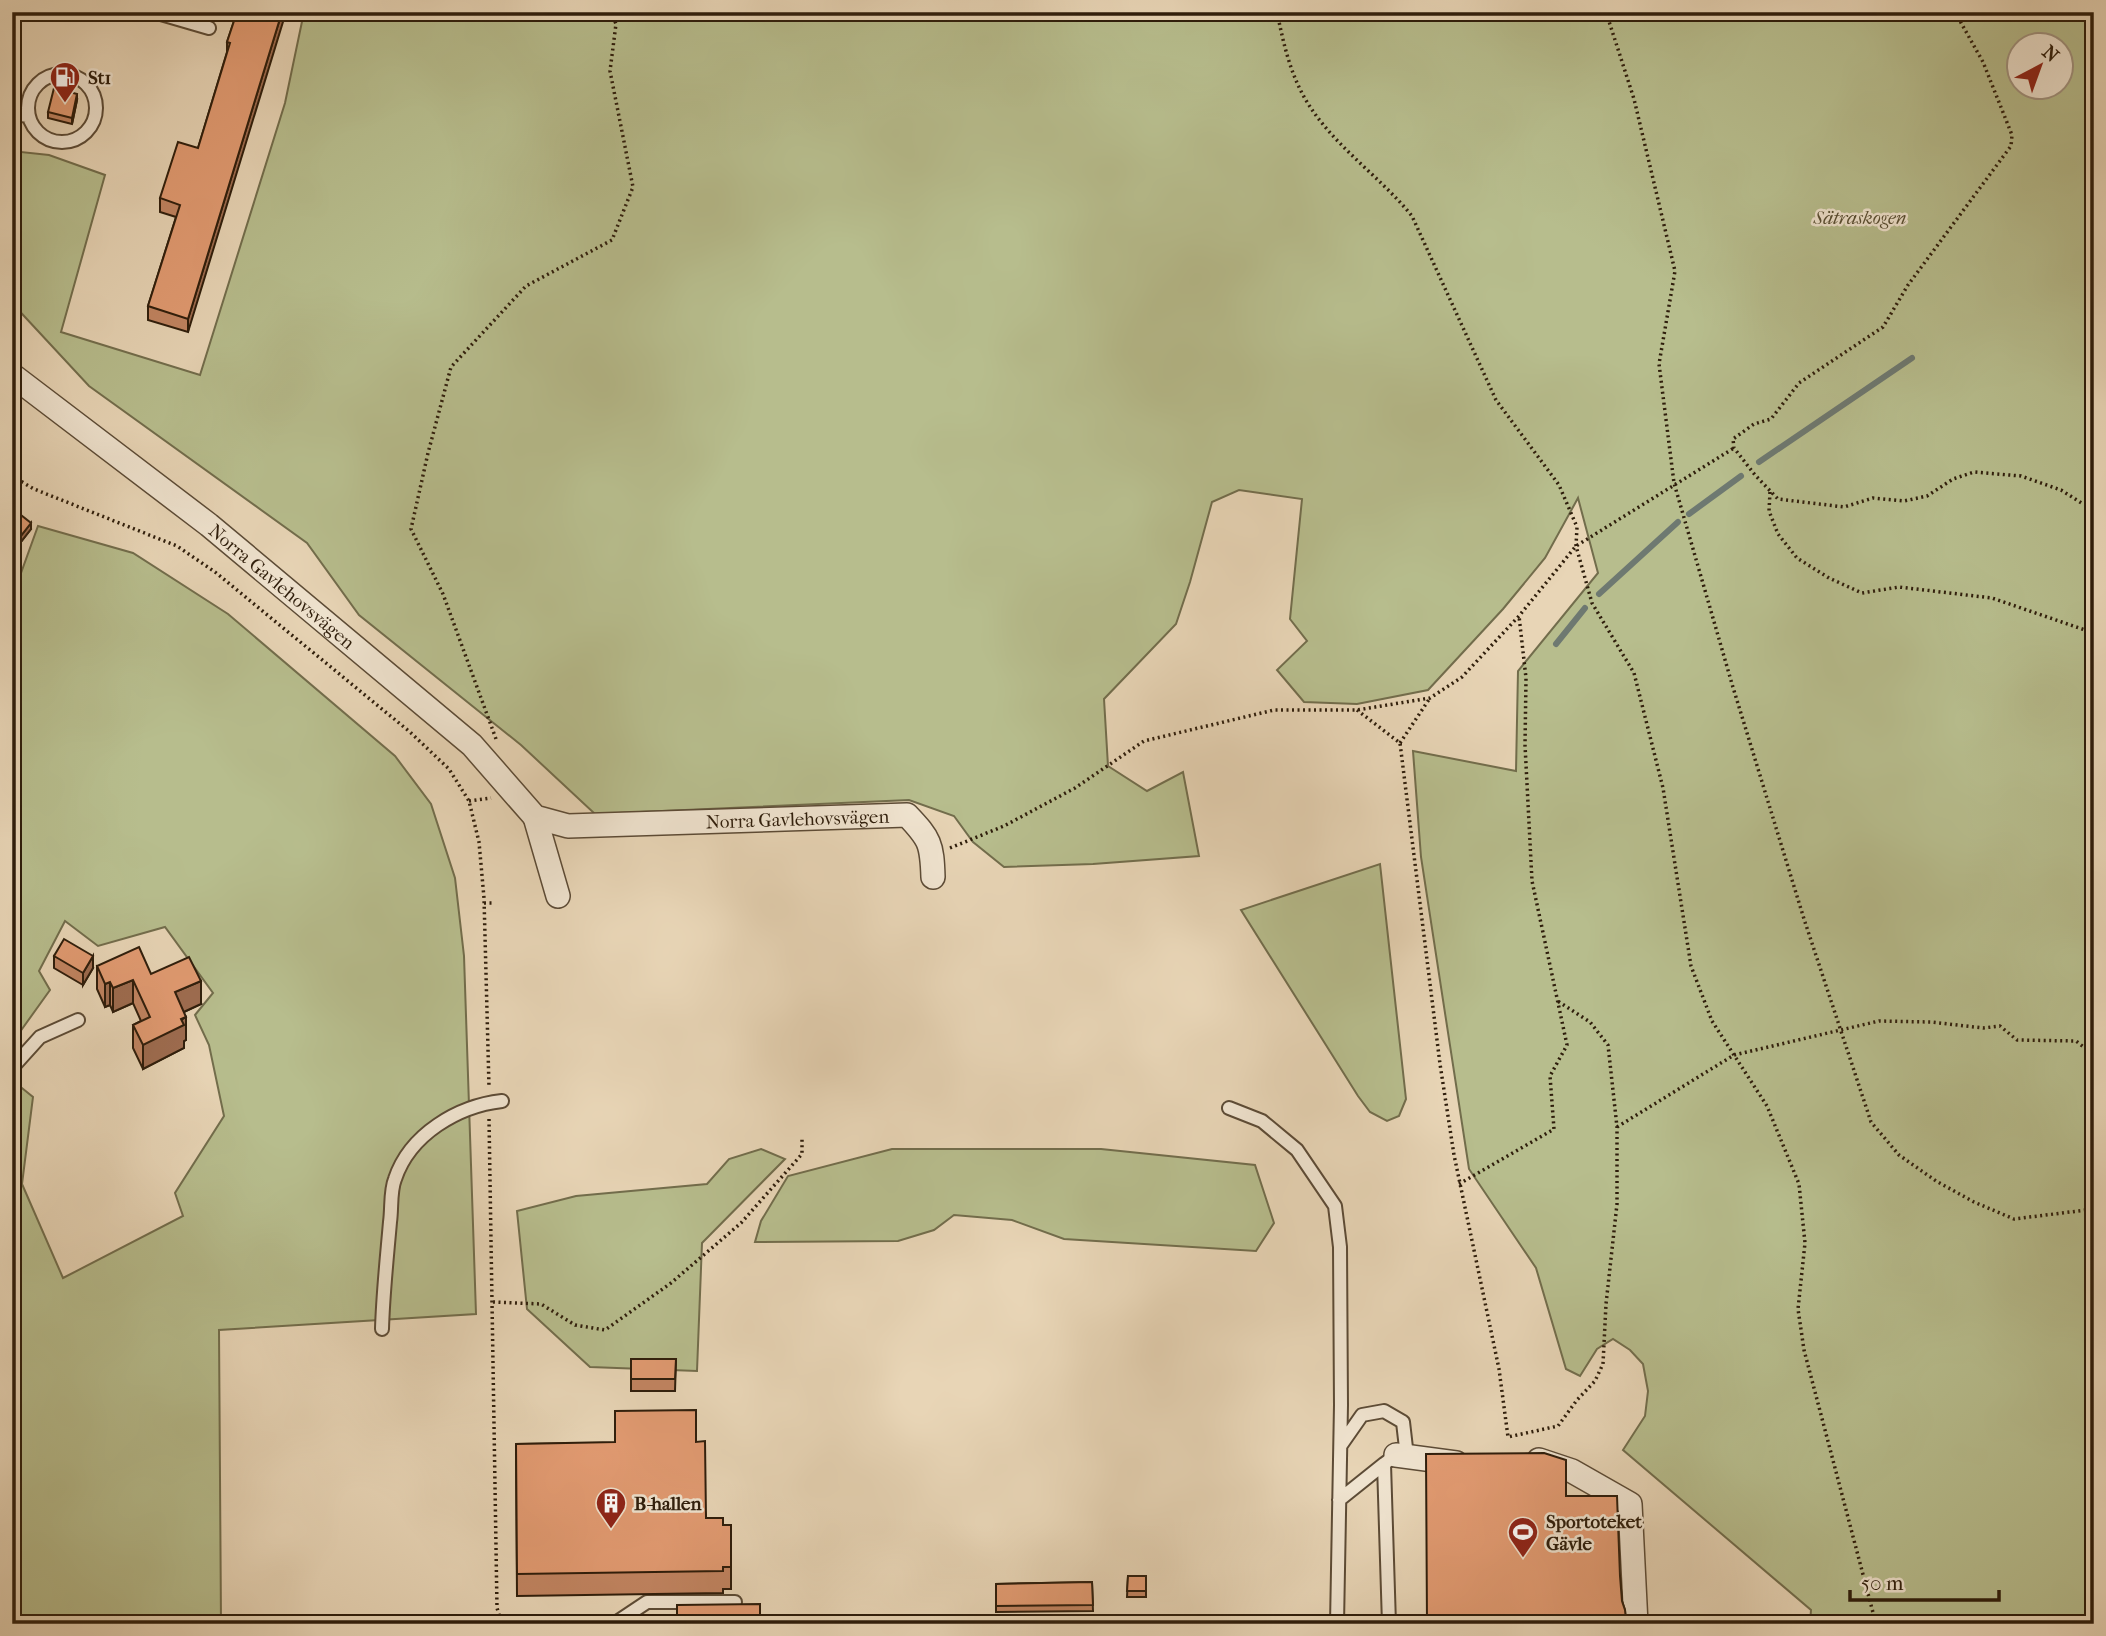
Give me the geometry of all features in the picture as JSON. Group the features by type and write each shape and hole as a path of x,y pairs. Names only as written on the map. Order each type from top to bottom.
{"street":[{"name":"Norra Gavlehovsvägen","path":"12,375 209,525 472,745 535,817 558,896"},
{"name":"Norra Gavlehovsvägen","path":"535,817 568,826 907,815 927,835 932,866"},
{"path":"1390,1460 1475,1462"},
{"path":"1514,1461 1539,1460 1572,1471 1630,1504 1636,1624"}],"lane":[{"path":"154,12 209,28"},
{"path":"64,73 84,81 96,100 93,123 86,133 64,142 52,141 42,135 33,127 29,116 30,95 43,79 53,74 64,73"},
{"path":"12,114 29,116"},
{"path":"12,1068 40,1037 78,1020"},
{"path":"382,1329 394,1180 410,1149 432,1129 460,1111 496,1102"},
{"path":"1229,1108 1262,1121 1297,1150 1335,1206 1340,1247 1337,1624"},
{"path":"1339,1500 1406,1448 1403,1422 1384,1411 1362,1415 1340,1446"},
{"path":"1389,1624 1390,1460"},
{"path":"614,1624 647,1602 735,1602"}],"path":[{"path":"499,746 443,594 411,529 451,367 526,286 612,240 633,187 610,71 616,24 611,12"},
{"path":"1278,12 1286,55 1303,95 1330,133 1393,193 1412,216 1496,400 1559,485 1577,527 1576,546 1592,603 1634,673 1663,788 1691,966 1712,1021 1768,1106 1799,1184 1805,1243 1798,1309 1804,1349 1876,1624"},
{"path":"1606,12 1634,99 1675,271 1659,364 1674,483 1740,710 1871,1122 1908,1162 1946,1186 2014,1219 2094,1209"},
{"path":"1955,12 1983,62 2012,135 2011,146 1908,285 1883,327 1799,383 1772,419 1754,424 1733,439 1734,448 1777,499 1844,507 1873,498 1904,501 1927,496 1953,479 1974,472 2021,476 2061,490 2083,504 2094,506"},
{"path":"1556,1000 1590,1022 1608,1045 1617,1127 1616,1204 1603,1364 1595,1381 1558,1426 1508,1437 1499,1369 1459,1184 1440,1064 1400,743 1430,698 1462,677 1519,616 1576,546 1734,448"},
{"path":"12,476 34,489 177,546 215,572 410,732 449,769 469,800 479,842 496,1102 493,1302 497,1608 502,1624"},
{"path":"1770,491 1769,511 1778,534 1797,558 1829,578 1862,593 1899,586 1992,598 2094,631"},
{"path":"1459,1184 1554,1129 1550,1076 1567,1045 1532,881 1525,745 1526,678 1519,616"},
{"path":"932,866 1075,789 1144,741 1274,710 1357,710 1430,698"},
{"path":"1357,710 1400,743"},
{"path":"484,903 495,903"},
{"path":"1617,1127 1734,1055 1879,1021 2000,1026 2017,1040 2077,1041 2094,1055"},
{"path":"493,1302 541,1304 575,1325 605,1330 671,1283 741,1223 802,1154 802,1137"}],"green space":[{"name":"Sätraskogen","path":"304,12 2094,12 2094,1624 1810,1624 1811,1610 1623,1450 1645,1416 1648,1391 1643,1364 1630,1350 1613,1339 1597,1349 1580,1376 1566,1369 1536,1268 1469,1169 1421,857 1413,751 1516,771 1518,671 1598,573 1578,498 1545,558 1503,609 1428,690 1357,704 1304,702 1277,670 1307,641 1290,619 1302,499 1239,490 1212,502 1176,624 1104,699 1108,766 1147,791 1183,772 1199,856 1004,867 973,842 954,816 909,800 595,814 521,745 359,615 307,543 89,386 12,303 12,151 49,155 105,175 61,332 200,375 285,103"},
{"path":"38,526 133,553 228,614 395,756 431,804 455,878 464,956 476,1314 219,1330 221,1624 12,1624 12,1080 33,1097 22,1184 63,1278 183,1216 175,1193 224,1116 209,1045 195,1015 213,993 165,927 98,946 65,921 39,971 50,990 12,1043 12,598"},
{"path":"1380,864 1406,1099 1399,1116 1387,1121 1370,1112 1358,1096 1241,910"},
{"path":"761,1149 785,1159 702,1243 697,1371 590,1367 527,1309 517,1211 576,1196 707,1184 729,1159"},
{"path":"892,1149 1101,1149 1255,1165 1274,1223 1256,1251 1064,1239 1012,1220 954,1215 934,1230 898,1241 755,1242 761,1221 788,1176"}],"building":[{"path":"237,12 282,12 188,319 148,306 180,205 160,198 178,142 198,148"},
{"path":"54,88 77,94 72,118 48,112"},
{"path":"12,508 31,523 20,537 12,531"},
{"path":"64,939 93,956 83,973 54,956"},
{"path":"139,947 151,974 189,957 201,981 175,992 186,1017 181,1019 184,1025 143,1045 133,1025 150,1017 133,980 113,988 110,982 105,984 97,966"},
{"path":"631,1359 676,1359 675,1379 631,1379"},
{"name":"B-hallen","path":"696,1410 696,1442 705,1441 706,1518 723,1518 723,1525 731,1525 731,1567 723,1567 723,1571 517,1574 516,1444 615,1442 615,1411"},
{"name":"Sportoteket Gävle","path":"1544,1453 1566,1460 1566,1496 1617,1496 1620,1576 1626,1620 1620,1620 1620,1624 1427,1624 1426,1454"},
{"path":"1128,1576 1146,1576 1146,1591 1127,1591"},
{"path":"1092,1582 1093,1605 996,1606 996,1584"},
{"path":"760,1604 760,1618 821,1617 821,1624 677,1624 677,1605"}],"waterway":[{"path":"1759,462 1912,358"},
{"path":"1689,514 1741,476"},
{"path":"1599,594 1678,522"},
{"path":"1556,644 1585,608"}],"place":[{"name":"St1","path":"65,104"},
{"name":"B-hallen","path":"611,1530"},
{"name":"Sportoteket Gävle","path":"1523,1559"}]}
